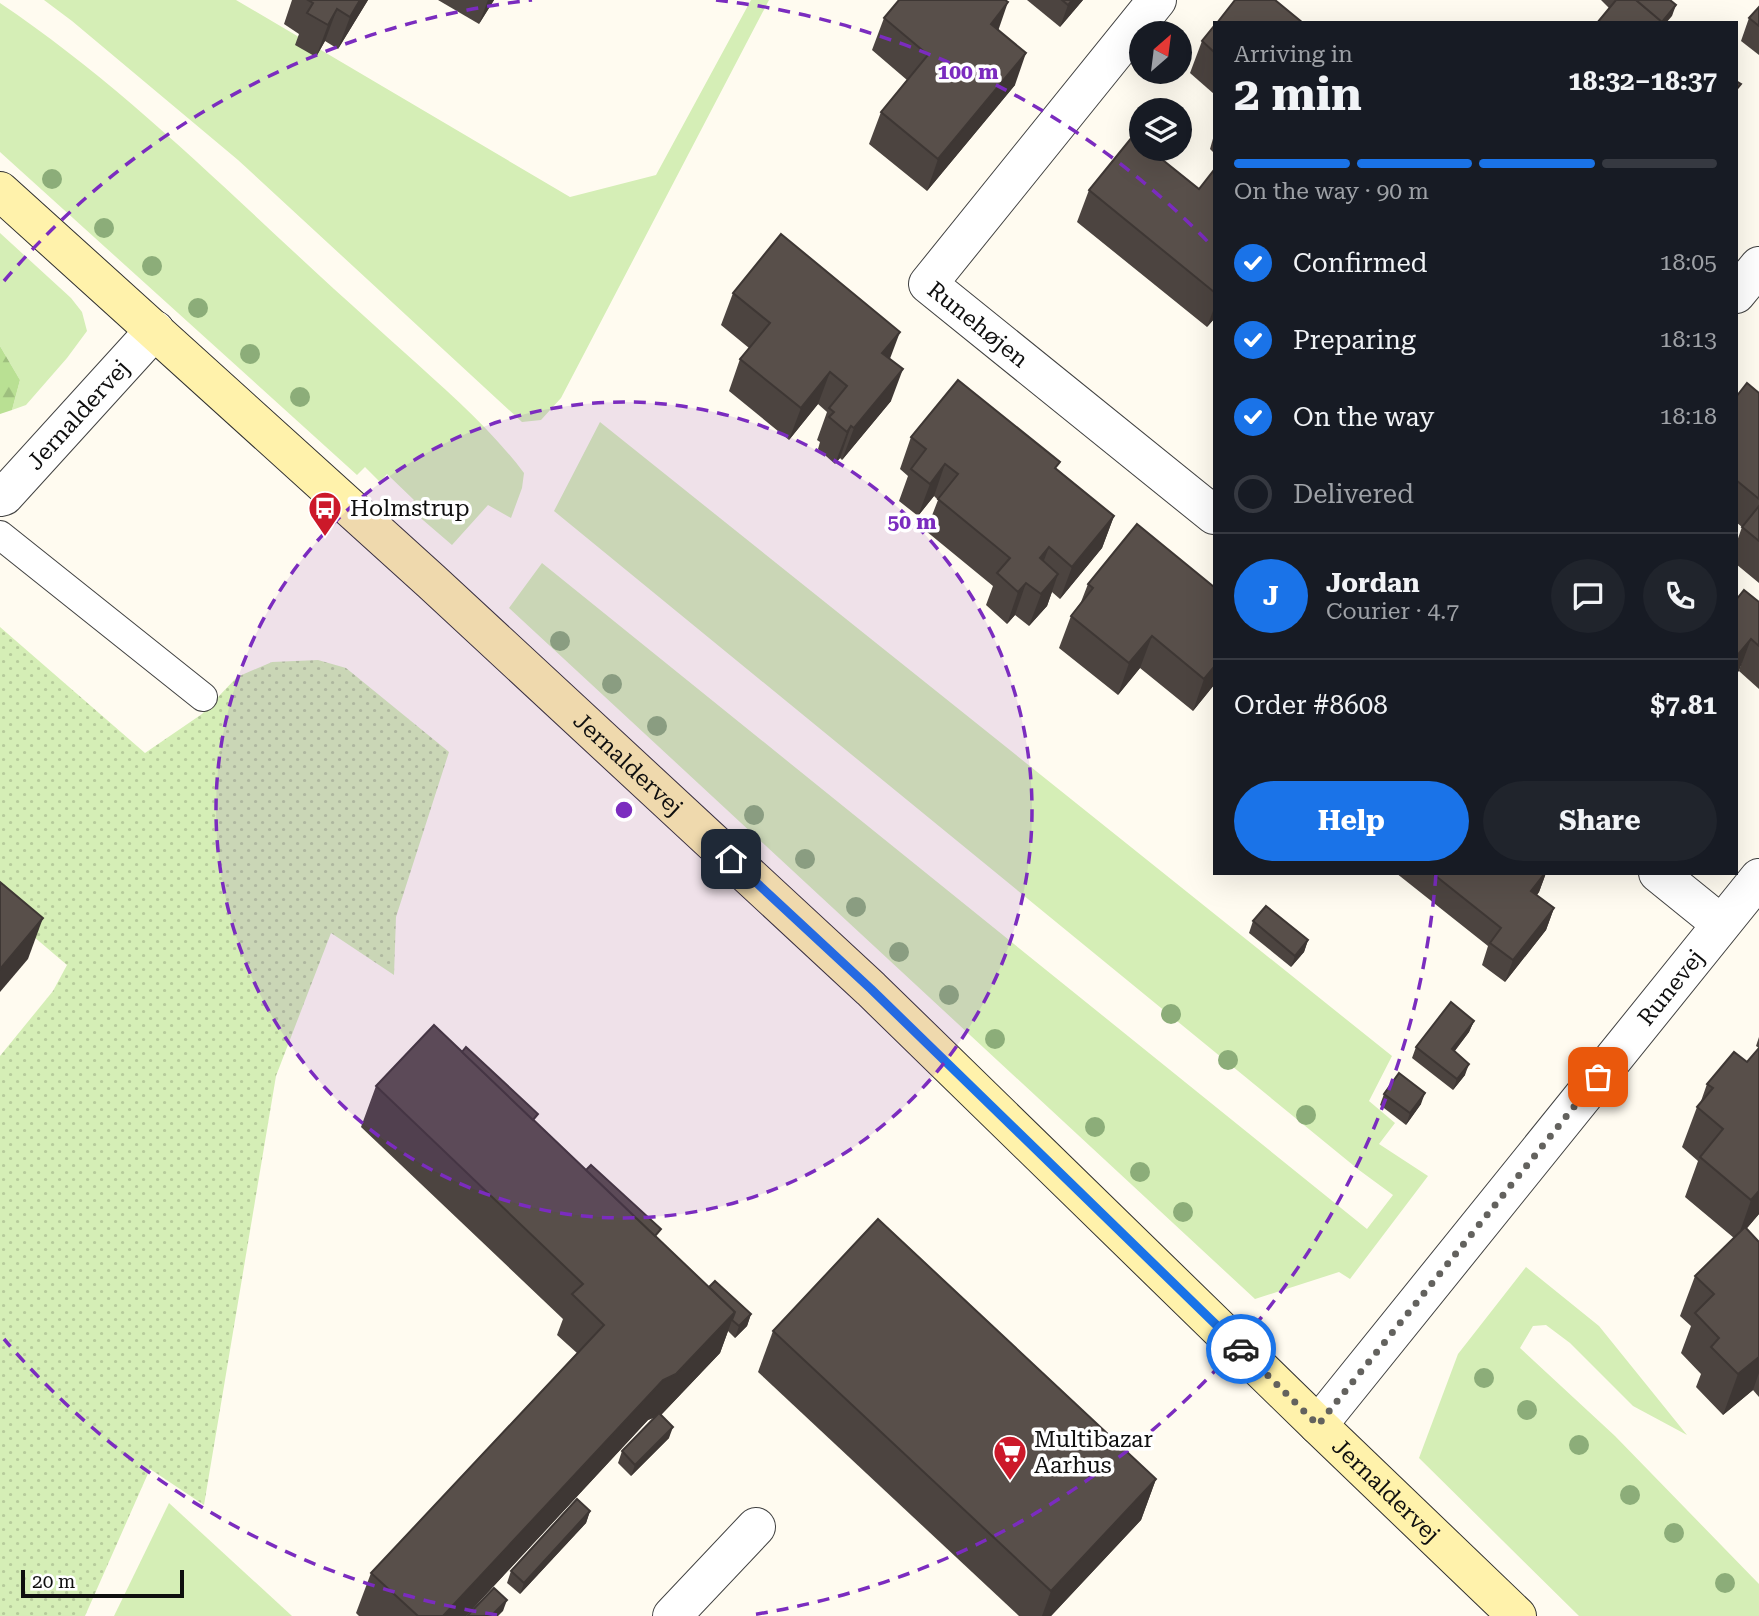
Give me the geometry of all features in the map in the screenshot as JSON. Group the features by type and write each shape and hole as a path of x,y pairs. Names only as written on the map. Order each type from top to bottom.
{"street":[{"name":"Runehøjen","path":"1157,0 928,284 1213,514"},
{"name":"Jernaldervej","path":"0,191 432,582 871,989 1517,1616"},
{"path":"1738,292 1759,266"},
{"name":"Jernaldervej","path":"0,497 4,496 155,330"},
{"path":"1660,875 1721,924"},
{"name":"Runevej","path":"1318,1425 1759,878"},
{"path":"672,1616 756,1527"}],"lane":[{"path":"0,535 203,697"}],"green space":[{"path":"44,0 236,0 570,197 656,175 751,0 769,0 561,398 541,420 522,422 238,160"},
{"path":"0,3 131,103 482,425 524,473 522,488 511,518 488,505 452,545 409,508 414,500 387,474 380,482 365,467 357,475 0,152"},
{"path":"0,233 71,298 82,312 87,331 26,405 12,410 20,380 0,346"},
{"path":"0,346 20,380 12,410 0,414"},
{"path":"600,422 1392,1056 1369,1101 1395,1123 1379,1144 1428,1176 1350,1279 1339,1272 1255,1299 509,608 542,563 1367,1229 1393,1195 1359,1170 554,511"},
{"path":"0,627 145,753 202,714 237,677 272,662 318,660 346,668 449,752 396,917 394,975 331,933 276,1076 204,1505 150,1469 85,1616 0,1616 0,1056 53,991 67,965 0,908"},
{"path":"1526,1267 1599,1326 1687,1435 1633,1406 1570,1343 1546,1325 1533,1326 1520,1348 1615,1436 1759,1584 1759,1616 1579,1616 1419,1458 1458,1354"},
{"path":"169,1503 292,1616 114,1616"}],"building":[{"path":"308,0 360,0 350,17 337,9 328,25 307,13 313,3"},
{"path":"899,0 1005,0 1008,2 991,24 1026,53 938,159 881,112 928,55 884,18"},
{"path":"1235,0 1275,0 1301,21 1219,21"},
{"path":"1616,0 1636,0 1662,21 1599,21"},
{"path":"1636,0 1670,0 1676,5 1661,21"},
{"path":"1759,7 1759,26 1749,18"},
{"path":"1213,27 1213,51 1202,41"},
{"path":"1129,141 1129,161 1164,161 1199,189 1213,171 1213,291 1089,190"},
{"path":"781,234 900,332 882,353 903,369 854,428 851,426 847,432 829,417 834,412 829,408 847,386 830,372 801,408 740,359 770,323 733,293"},
{"path":"958,380 1060,462 1055,468 1114,516 1072,567 1049,547 1040,558 1058,574 1041,594 1026,583 1018,592 997,573 1010,558 938,499 958,474 945,464 930,484 911,469 926,449 911,437"},
{"path":"1747,383 1759,393 1759,499 1738,482 1738,394"},
{"path":"1759,506 1759,541 1742,527"},
{"path":"1137,524 1213,586 1213,668 1204,679 1152,636 1129,663 1071,616 1093,588 1088,584"},
{"path":"1744,590 1759,602 1759,646 1751,639 1738,655 1738,598"},
{"path":"1435,875 1543,875 1531,891 1554,908 1513,960 1490,943 1501,928"},
{"path":"0,882 43,918 0,969"},
{"path":"1266,906 1308,940 1295,956 1253,921"},
{"path":"1451,1002 1474,1021 1452,1049 1469,1064 1457,1079 1416,1047"},
{"path":"434,1025 735,1312 676,1374 663,1380 443,1616 418,1616 371,1573 604,1325 572,1294 583,1284 376,1086"},
{"path":"466,1047 538,1114 533,1120 462,1052"},
{"path":"1759,1048 1759,1191 1751,1200 1700,1157 1723,1129 1697,1107 1713,1088 1707,1084 1734,1052 1747,1062"},
{"path":"1399,1073 1425,1093 1410,1113 1384,1094"},
{"path":"591,1165 661,1229 655,1236 586,1170"},
{"path":"878,1219 1156,1479 1051,1591 773,1331"},
{"path":"1745,1227 1759,1242 1759,1357 1738,1374 1711,1347 1719,1338 1695,1313 1714,1294 1695,1276"},
{"path":"715,1281 751,1314 739,1326 732,1320 735,1312 709,1287"},
{"path":"659,1413 673,1427 635,1465 622,1451"},
{"path":"577,1499 590,1511 524,1583 511,1571"},
{"path":"494,1588 507,1600 491,1616 467,1616"}],"way so far":[{"path":"1241,1349 1318,1425 1598,1077"}],"place":[{"name":"Holmstrup","path":"325,538"},
{"name":"Multibazar Aarhus","path":"1010,1482"}],"route":[{"path":"731,859 871,989 1241,1349"}]}
